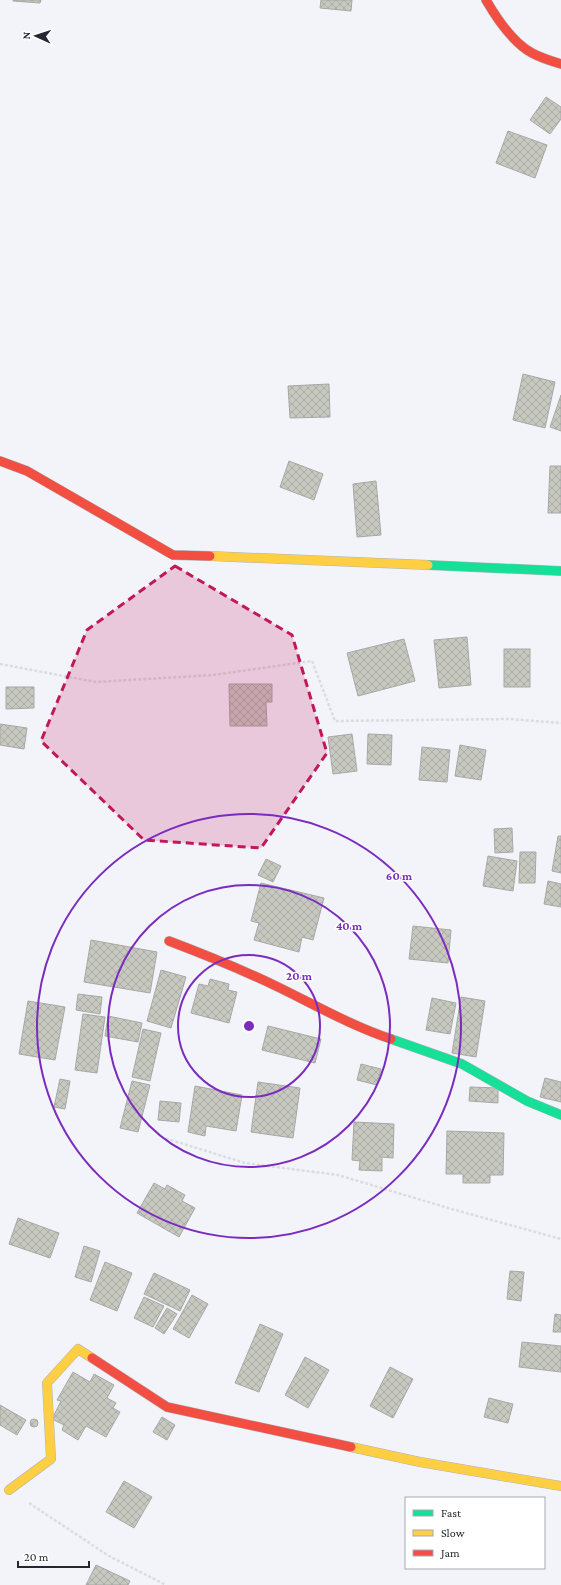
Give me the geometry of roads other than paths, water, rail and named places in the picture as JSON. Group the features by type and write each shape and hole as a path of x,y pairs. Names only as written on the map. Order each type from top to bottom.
{"street":[{"path":"486,0 495,16 522,47 545,60 561,64"},
{"path":"0,461 27,471 173,555 310,559 561,571"},
{"path":"169,941 208,956 276,986 370,1032 462,1064 527,1101 561,1115"},
{"path":"9,1490 51,1459 47,1383 78,1349 167,1407 420,1462 561,1486"}]}
